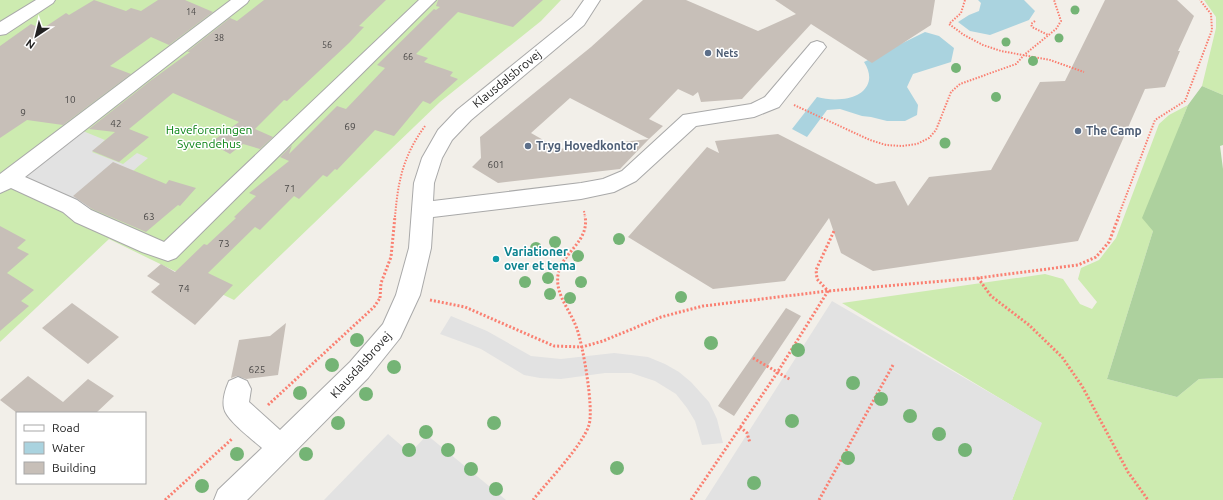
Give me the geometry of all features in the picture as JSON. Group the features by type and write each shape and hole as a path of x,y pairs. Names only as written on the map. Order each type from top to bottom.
{"street":[{"path":"0,30 47,0"},
{"path":"5,181 241,0"},
{"path":"5,181 70,206 83,216 150,246 168,252 428,0"},
{"name":"Klausdalsbrovej","path":"228,500 359,370 392,331 408,295 420,248 424,183 430,164 445,135 464,114 578,21 592,0"},
{"path":"423,210 581,191 607,186 629,176 690,120 754,110 772,102 817,47"},
{"path":"238,389 236,407 250,422 281,448"}],"path":[{"path":"965,0 962,13 949,24 964,36 983,45 1001,51 1050,60 1084,72"},
{"path":"804,110 870,140 886,145 902,146 917,144 929,138 936,130 951,92 960,84 1016,64 1024,55 1056,29 1060,21 1058,9 1054,0"},
{"path":"165,500 374,307 380,298 408,295 465,307 554,346 582,347 661,317 703,306 828,291 978,278 1078,265 1096,257 1109,242 1155,120 1185,101 1212,30 1211,14 1200,0"},
{"path":"1035,21 1031,24 1032,27 1048,35"},
{"path":"533,500 580,441 588,424 590,410 582,347 577,328 558,289 558,274 568,255 581,240 586,222 581,191"},
{"path":"828,291 817,279 816,270 834,231"},
{"path":"978,278 991,296 1029,326 1062,357 1082,386 1128,472 1148,500"},
{"path":"691,500 777,374 828,291"},
{"path":"753,358 777,374 791,380"},
{"path":"819,500 893,365"},
{"path":"740,427 747,433 750,442"}],"green space":[{"name":"Haveforeningen Syvendehus","path":"0,0 561,0 541,21 440,102 234,300 109,239 0,342"},
{"path":"1204,0 1223,0 1223,95 1202,86 1216,28 1216,17"},
{"path":"1202,86 1223,95 1223,145 1220,146 1223,169 1223,378 1199,379 1177,397 1107,379 1153,231 1142,218 1188,105"},
{"path":"1188,105 1180,125 1153,231 1107,379 1177,397 1199,379 1223,378 1223,500 1012,500 1041,423 842,303 1045,274 1063,279 1080,304 1092,309 1097,302 1078,279 1081,268 1099,260 1116,238 1159,124 1169,115"}],"shaded area":[{"path":"78,129 105,140 92,152 123,164 137,153 148,158 89,209 17,177"},
{"path":"832,301 1042,423 1012,500 705,500"},
{"path":"451,316 487,331 531,356 561,359 614,353 648,357 665,364 679,372 691,382 709,402 717,419 723,443 702,445 695,421 687,408 676,394 655,381 631,373 605,373 561,379 540,378 524,375 481,349 440,334"},
{"path":"388,434 410,453 427,435 506,500 324,500"}],"water":[{"path":"978,0 1024,0 1035,11 1029,20 990,35 970,31 958,22 979,11 981,3"},
{"path":"925,32 939,36 954,48 951,62 913,74 907,87 918,105 917,115 905,121 887,121 862,116 840,109 827,110 807,137 792,129 817,97 842,99 850,98 862,92 869,82 868,69 864,62"}],"building":[{"path":"94,0 126,11 131,8 141,11 158,0 185,0 213,12 169,45 151,37 110,66 131,74 63,125 27,120 0,138 0,46 31,24 42,29 66,13 69,15"},
{"path":"264,0 386,0 359,26 364,27 349,43 287,101 284,100 255,129 273,137 260,149 243,144 230,154 210,143 239,122 173,93 129,129 149,137 119,162 92,151 115,132 89,129 190,52 187,52 230,18 237,21"},
{"path":"438,0 543,0 513,27 458,12 416,54 428,58 424,62 453,72 450,76 458,79 430,104 423,101 394,136 375,130 337,170 335,169 327,177 323,175 299,199 294,196 260,230 255,227 208,273 233,285 195,325 151,292 160,284 147,276 161,264 175,272 204,244 207,245 236,218 234,217 256,196 249,193 289,161 280,157 292,145 289,154 337,106 346,109 385,68 377,65 434,9 436,10 440,7 436,6"},
{"path":"643,0 686,0 758,31 796,14 775,0 935,0 931,25 872,63 811,24 742,99 701,102 698,92 693,96 678,89 649,119 663,126 620,169 498,183 472,167 481,158 480,137 591,47","holes":["570,98 649,139 559,149 531,133"]},
{"path":"1105,0 1177,0 1194,16 1178,51 1180,51 1165,87 1145,89 1078,241 873,271 841,253 829,218 785,281 713,289 628,237 707,147 719,153 715,141 778,134 876,184 895,181 908,206 929,177 991,170 1040,82 1065,81"},
{"path":"113,162 166,184 169,180 196,188 180,206 178,205 146,232 92,209 73,196"},
{"path":"0,226 26,240 17,248 29,254 7,273 34,290 21,301 29,306 0,331"},
{"path":"72,303 119,337 88,364 42,328"},
{"path":"786,308 801,316 734,416 718,406"},
{"path":"286,323 278,375 246,379 237,376 231,378 239,340 270,336"},
{"path":"28,376 63,402 88,379 114,396 97,412 16,412 0,400"}],"place":[{"name":"Nets","path":"708,53"},
{"name":"The Camp","path":"1078,131"},
{"name":"Tryg Hovedkontor","path":"528,146"},
{"name":"Variationer over et tema","path":"496,259"}]}
